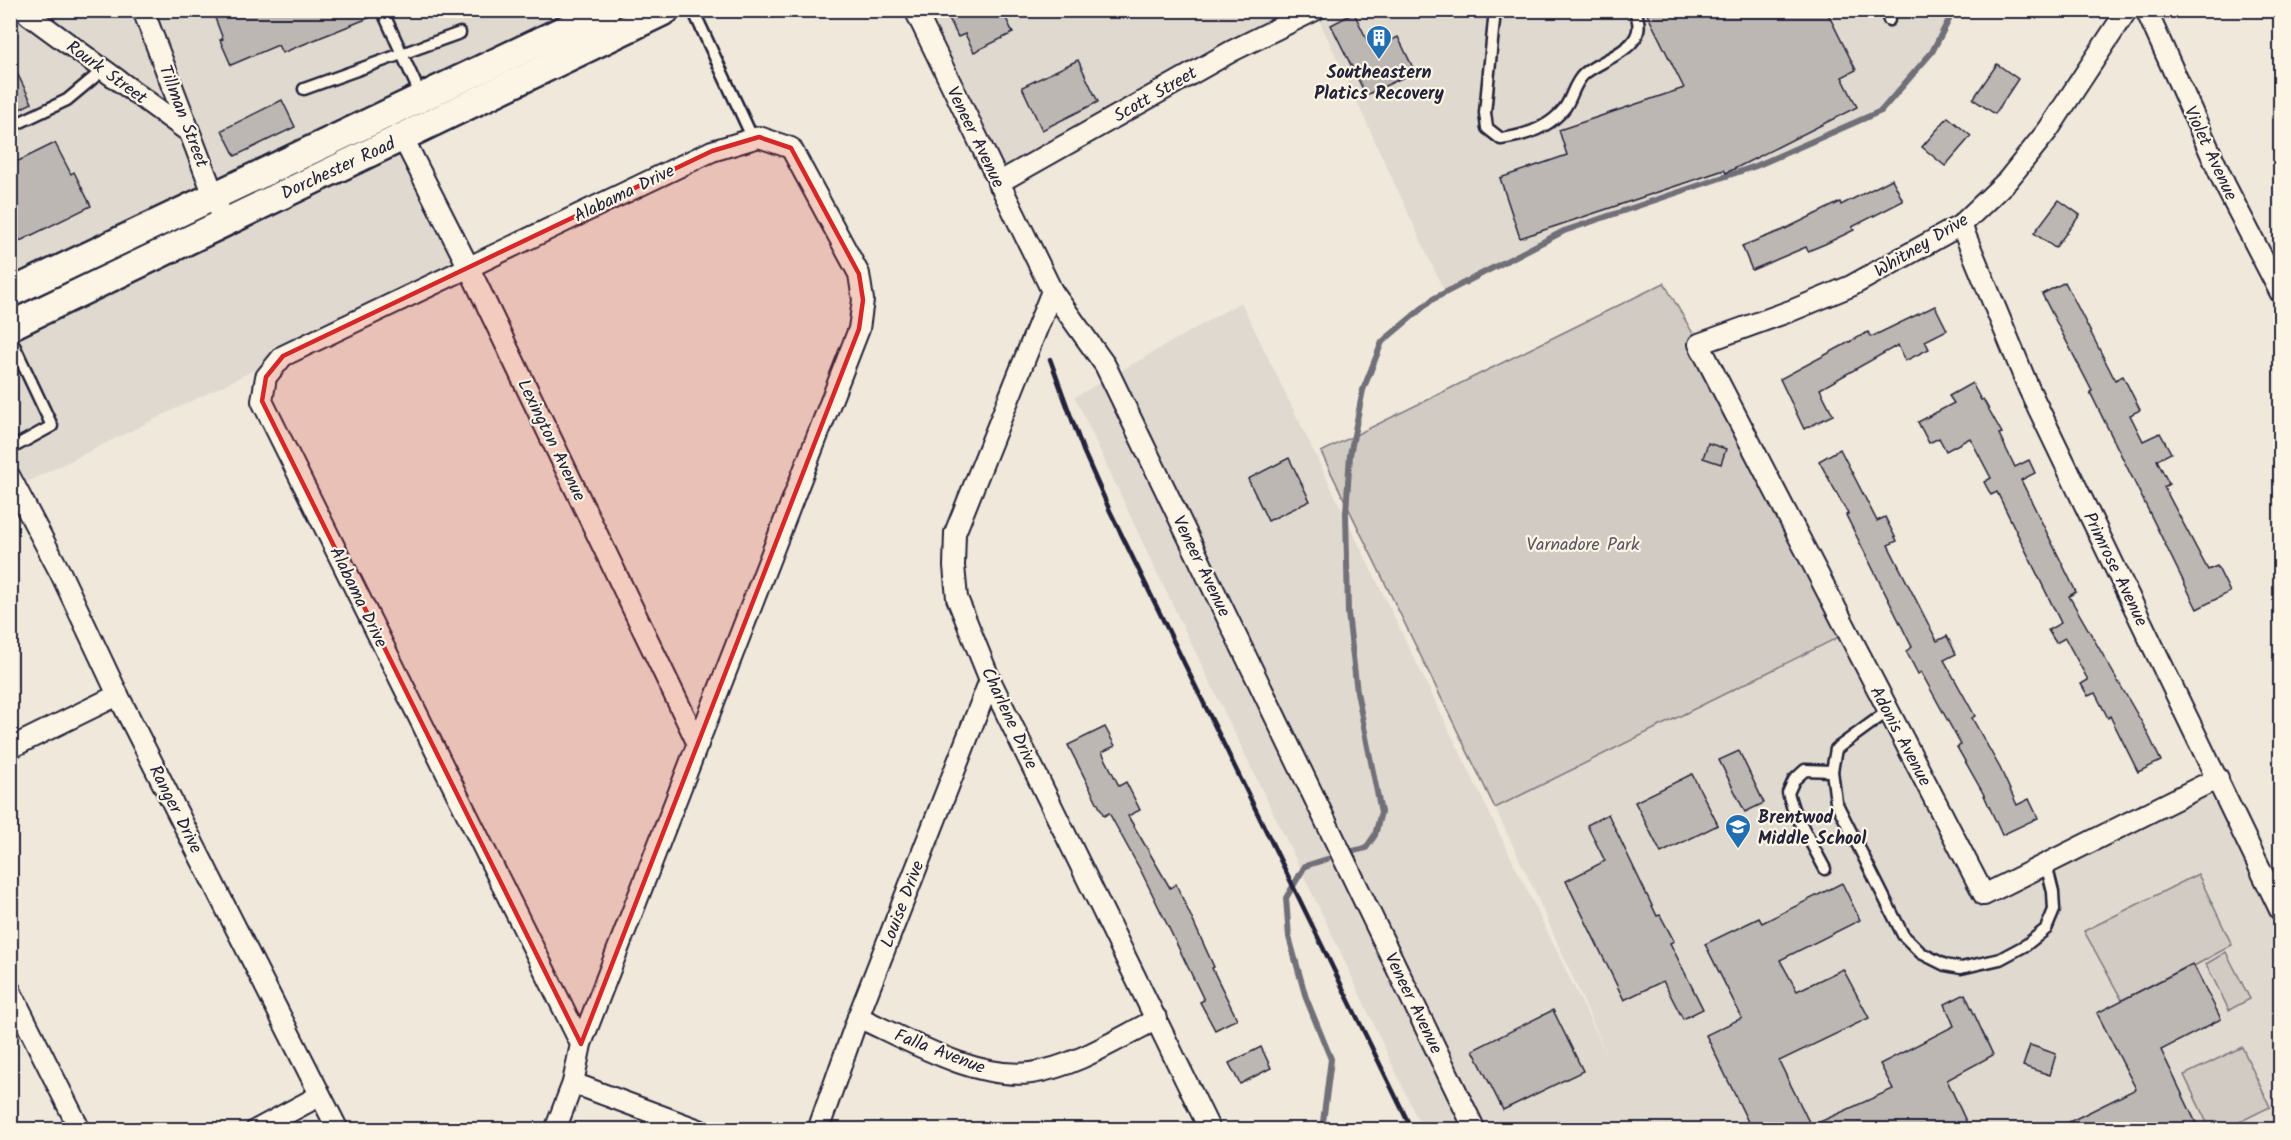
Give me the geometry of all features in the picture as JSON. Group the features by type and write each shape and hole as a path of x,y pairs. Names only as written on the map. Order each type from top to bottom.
{"main road":[{"name":"Dorchester Road","path":"10,293 606,10"},
{"name":"Dorchester Road","path":"10,326 666,10"}],"street":[{"name":"Rourk Street","path":"26,10 29,15 189,132"},
{"name":"Tillman Street","path":"143,10 224,222"},
{"name":"Veneer Avenue","path":"915,10 1052,291 1105,365 1475,1130"},
{"name":"Scott Street","path":"998,183 1232,51 1315,10"},
{"name":"Whitney Drive","path":"1699,344 1851,286 1961,225 2007,181 2049,130 2127,10"},
{"name":"Violet Avenue","path":"2146,10 2225,185 2280,292"},
{"name":"Alabama Drive","path":"555,1130 573,1083 581,1044 859,329 863,300 859,274 791,148 759,137 712,151 283,356 266,377 262,401 581,1044"},
{"name":"Lexington Avenue","path":"403,138 469,267 698,744"},
{"name":"Primrose Avenue","path":"1961,225 2029,389 2280,910"},
{"name":"Charlene Drive","path":"1052,291 955,533 954,566 957,598 990,680 1210,1130"},
{"name":"Adonis Avenue","path":"1699,344 1984,896 2217,778"},
{"name":"Ranger Drive","path":"12,485 61,574 118,695 338,1130"},
{"name":"Louise Drive","path":"818,1130 858,1017 990,680"},
{"path":"10,748 118,695"},
{"path":"10,990 80,1130"},
{"name":"Falla Avenue","path":"858,1017 974,1068 1006,1073 1030,1073 1053,1068 1086,1055 1156,1019"},
{"path":"573,1083 699,1130"},
{"path":"256,1130 319,1096"}],"lane":[{"path":"382,10 422,98"},
{"path":"693,10 753,139"},
{"path":"1495,10 1485,113 1487,128 1501,139 1522,136 1546,124 1564,110 1578,80 1585,73 1625,50 1638,35 1638,18 1634,10"},
{"path":"304,89 460,33"},
{"path":"10,127 67,100 103,70"},
{"path":"10,338 52,426 10,449"},
{"path":"1888,711 1836,749 1832,771 1836,802 1903,934 1921,953 1945,965 1961,968 2000,958 2026,945 2046,930 2054,910 2053,892 2046,864"},
{"path":"1825,869 1793,809 1788,793 1794,780 1805,770 1832,771"}],"highlighted area":[{"path":"759,137 791,148 859,274 863,300 859,329 581,1044 262,401 266,377 283,356 712,151"}],"shaded area":[{"path":"542,10 547,23 11,278 10,11"},
{"path":"915,11 1310,11 998,183"},
{"path":"1315,11 1954,11 1932,52 1881,111 1756,166 1564,231 1445,293"},
{"path":"409,150 469,268 283,356 11,490 11,340"},
{"name":"Brentwod Middle School","path":"1241,302 1609,1059 1495,808 1847,633 1985,895 2218,778 2280,910 2280,1129 1422,1129 1339,949 1148,554 1075,397"}],"green space":[{"name":"Varnadore Park","path":"1664,283 1699,344 1847,633 1495,808 1321,452"},
{"path":"2198,874 2232,945 2122,1000 2084,931"},
{"path":"2226,952 2250,999 2229,1010 2206,964"},
{"path":"2242,1047 2270,1107 2225,1129 2210,1129 2184,1075"}],"building":[{"path":"212,10 375,10 376,15 282,53 278,45 231,65 220,40 223,39"},
{"path":"945,10 1002,10 1013,33 974,52 965,34 958,37"},
{"path":"1645,10 1826,10 1856,70 1842,77 1857,107 1726,173 1724,170 1520,238 1500,178 1567,155 1559,130 1684,88"},
{"name":"Southeastern Platics Recovery","path":"1354,13 1372,50 1398,37 1415,72 1366,95 1331,25"},
{"path":"10,59 32,103 10,114"},
{"path":"1078,60 1098,102 1042,130 1022,87"},
{"path":"1997,64 2018,79 1995,114 1973,99"},
{"path":"282,100 295,127 235,156 222,130"},
{"path":"1948,117 1971,136 1945,166 1922,147"},
{"path":"55,143 71,174 74,172 91,206 20,241 10,221 10,165"},
{"path":"1892,179 1903,201 1852,227 1854,230 1825,244 1808,251 1806,247 1752,270 1742,246 1783,230 1840,202 1841,205"},
{"path":"2059,200 2080,215 2055,248 2034,233"},
{"path":"2065,282 2115,380 2123,376 2140,410 2130,415 2143,441 2160,433 2171,453 2157,460 2169,484 2164,487 2208,570 2217,566 2230,592 2197,609 2090,392 2092,391 2042,294"},
{"path":"1935,306 1947,330 1925,341 1929,349 1905,361 1898,345 1820,389 1833,415 1804,429 1780,379 1868,332 1871,337"},
{"path":"1972,383 2002,433 1999,434 2015,467 2029,460 2035,473 2021,480 2076,592 2069,596 2145,728 2161,761 2138,772 2110,716 2108,718 2095,693 2088,696 2081,684 2088,680 2065,638 2056,643 2048,630 2061,623 1997,492 1991,495 1984,482 1991,478 1970,438 1946,451 1939,438 1929,443 1918,422 1954,403 1949,396"},
{"path":"1708,443 1726,449 1721,464 1703,458"},
{"path":"1840,449 1877,521 1885,517 1897,541 1888,545 1937,641 1947,636 1956,654 1944,660 1975,716 1972,718 2000,768 2017,805 2029,799 2038,818 2002,835 1983,793 1957,747 1961,745 1921,672 1918,674 1906,651 1912,647 1846,515 1848,514 1819,461"},
{"path":"1289,458 1310,501 1268,521 1248,479"},
{"path":"1105,727 1115,746 1102,752 1119,786 1126,782 1140,810 1128,816 1170,888 1176,884 1237,1019 1215,1030 1200,1002 1204,1000 1142,873 1109,813 1104,816 1068,745"},
{"path":"1739,751 1764,803 1745,812 1719,760"},
{"path":"1692,774 1718,825 1661,853 1635,802"},
{"path":"1608,814 1657,916 1660,915 1674,941 1670,943 1703,1009 1683,1019 1663,981 1624,1000 1566,881 1605,861 1587,825"},
{"path":"1842,883 1860,920 1780,960 1797,991 1843,969 1869,1018 1779,1061 1811,1126 1893,1089 1880,1064 1954,1026 1945,1004 1965,994 1993,1055 1947,1080 1970,1130 1752,1130 1706,1035 1742,1018 1705,944 1759,918 1762,923"},
{"path":"2193,964 2221,1019 2161,1050 2196,1123 2182,1130 2053,1130 2136,1089 2097,1013"},
{"path":"1553,1010 1583,1071 1503,1110 1473,1050"},
{"path":"2030,1045 2056,1054 2050,1075 2023,1066"},
{"path":"1261,1047 1271,1068 1240,1084 1229,1063"}],"waterway":[{"path":"1345,853 1366,848 1375,835 1381,812 1357,692 1348,613 1346,512 1350,455 1363,390 1382,342 1433,299 1564,231 1756,166 1881,111 1932,52 1954,10"},
{"path":"1322,1130 1331,1059 1306,998 1289,937 1286,898 1305,866 1327,859"}],"railway":[{"path":"1050,359 1083,450 1110,511 1412,1130"}],"place":[{"name":"Southeastern Platics Recovery","path":"1379,61"},
{"name":"Brentwod Middle School","path":"1738,850"}]}
